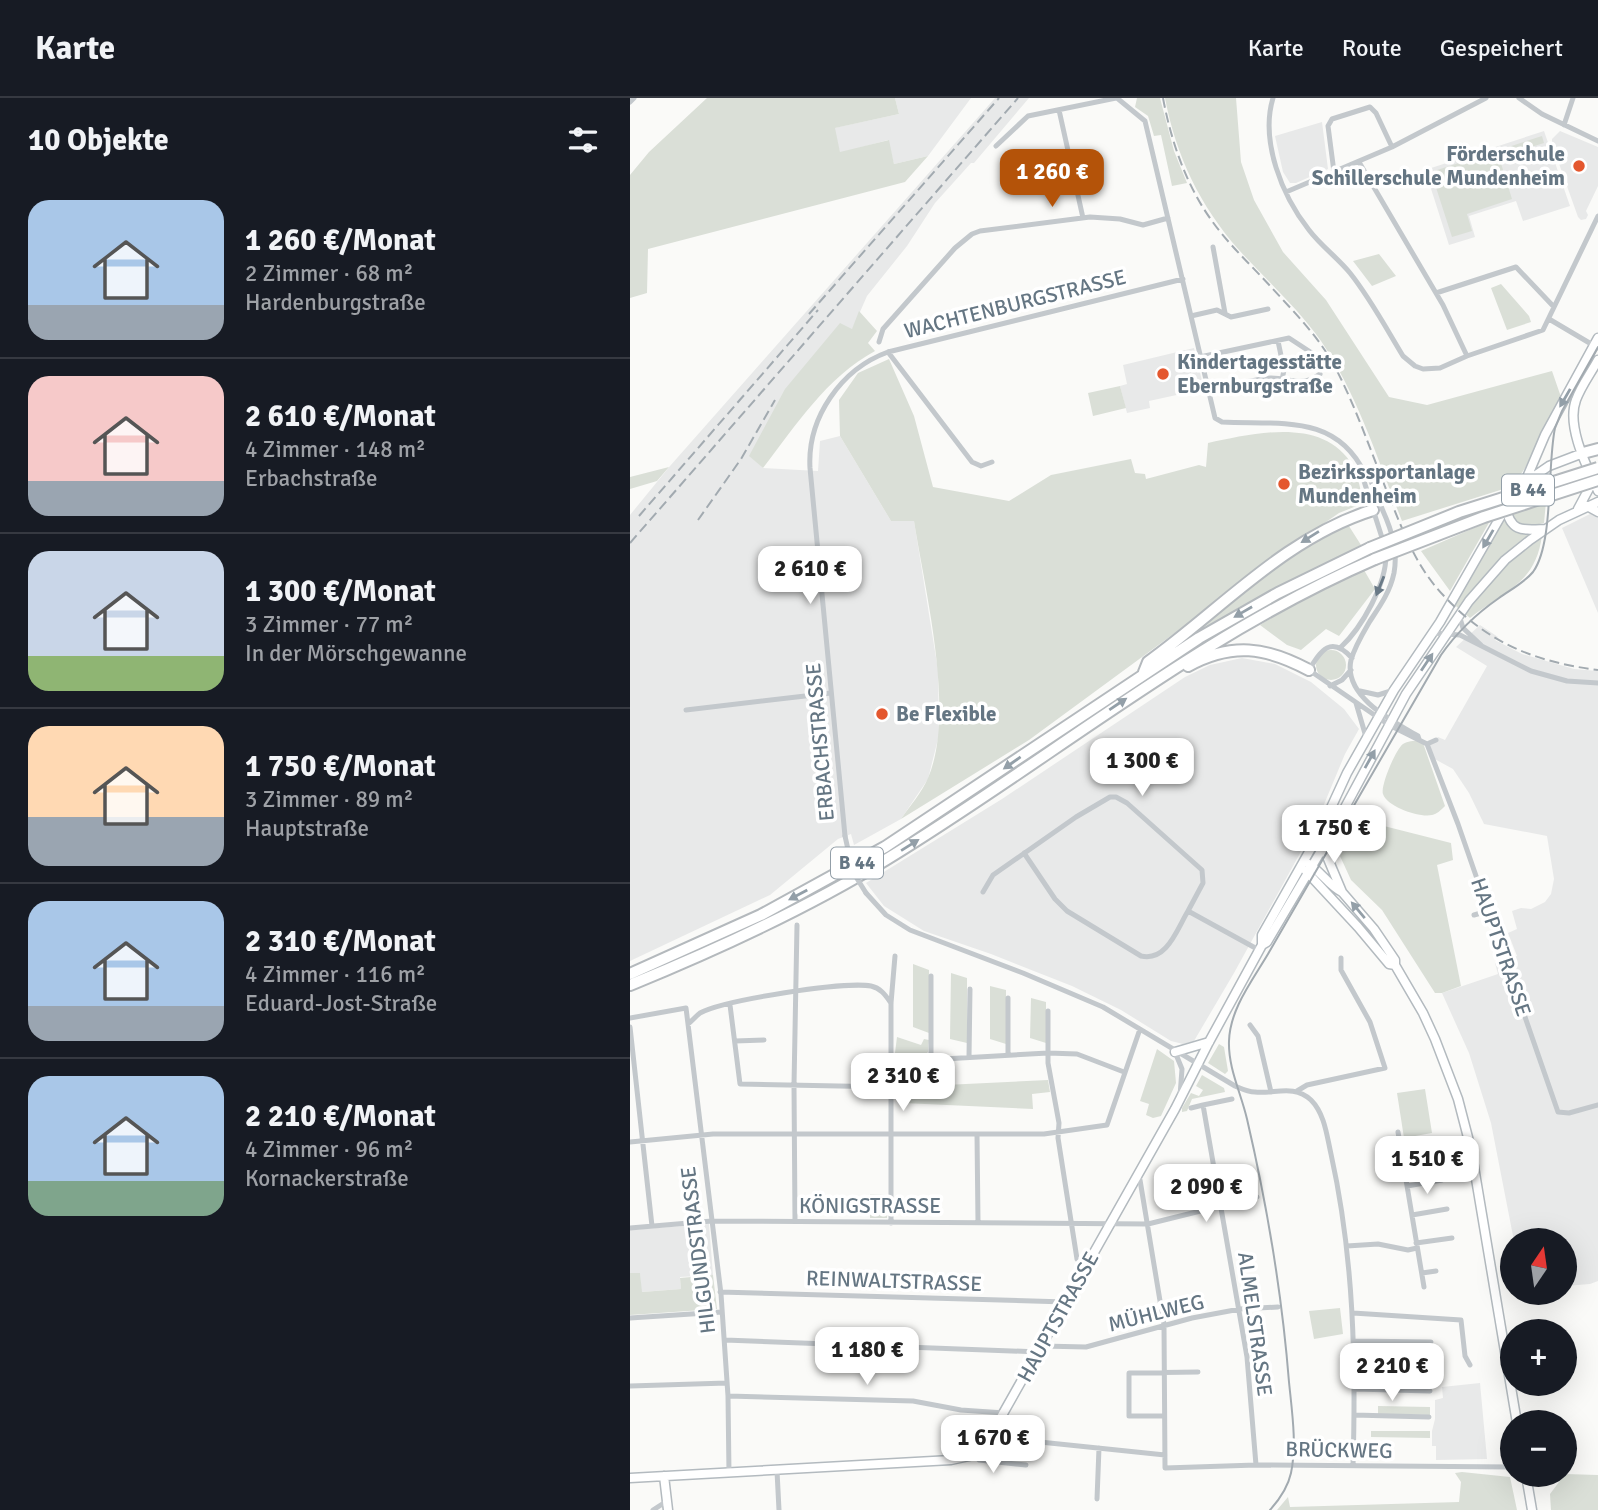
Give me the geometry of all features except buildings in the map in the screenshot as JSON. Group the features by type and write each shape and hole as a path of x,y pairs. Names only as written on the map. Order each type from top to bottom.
{"highway":[{"path":"1583,453 1598,449"},
{"name":"B 44","path":"630,974 761,915 885,847 1144,673 1255,605 1372,554 1459,512 1598,468"},
{"name":"B 44","path":"630,985 767,924 885,860 1156,679 1256,618 1372,554 1596,481"},
{"path":"1144,673 1148,662 1208,617 1242,586 1298,545 1340,522 1378,511"},
{"path":"1156,679 1215,654 1236,650 1276,654 1309,670"}],"main road":[{"path":"1525,482 1559,409 1597,344"},
{"path":"1598,360 1576,400 1573,412 1575,433 1598,491"},
{"path":"1525,482 1549,466 1583,453"},
{"path":"1576,511 1596,481"},
{"name":"HAUPTSTRASSE","path":"974,1455 991,1437 1261,948 1275,928 1307,867 1366,739 1394,690 1433,633 1506,507 1525,482"},
{"name":"HAUPTSTRASSE","path":"1261,948 1262,935 1328,839 1416,678 1476,592 1505,560 1545,529 1598,502"},
{"path":"1587,506 1598,512"},
{"path":"1506,507 1512,524 1519,529 1545,529"},
{"path":"1328,839 1326,854 1342,892 1374,929 1395,960 1395,965 1435,1039 1458,1099 1471,1149 1515,1410"},
{"path":"1307,867 1324,875 1342,892"},
{"path":"1307,867 1389,964 1395,965"},
{"path":"1175,1052 1209,1042"},
{"path":"630,1478 951,1460 974,1455"},
{"path":"664,1476 667,1506"},
{"path":"1528,1487 1532,1510"}],"street":[{"path":"630,102 634,98"},
{"path":"996,146 1028,116 1116,98 1145,121 1215,418 1222,422 1308,426 1321,430 1349,447 1365,474 1369,476 1384,546 1384,576 1377,594 1340,648"},
{"path":"1273,98 1269,116 1270,139 1286,192 1311,233 1358,283 1408,361 1423,369 1432,369 1543,330 1598,216"},
{"path":"1286,192 1392,147 1486,98"},
{"path":"1519,98 1528,106 1598,141"},
{"path":"1564,125 1573,98"},
{"path":"1334,172 1328,126 1332,119 1370,107 1376,113 1392,147"},
{"path":"1059,110 1083,218"},
{"path":"1359,162 1436,293 1466,356"},
{"path":"879,342 883,329 955,248 972,234 995,228 1083,218 1100,217 1143,225 1168,218"},
{"path":"1213,247 1225,313"},
{"path":"1436,293 1516,267 1554,307"},
{"name":"WACHTENBURGSTRASSE","path":"992,462 981,466 972,462 888,352 1183,279"},
{"path":"1191,316 1217,310 1231,317 1268,309"},
{"path":"1549,319 1597,344"},
{"path":"1200,357 1289,338 1318,357"},
{"path":"1278,341 1284,370 1282,380"},
{"name":"ERBACHSTRASSE","path":"888,352 859,366 837,389 820,415 811,442 810,468 845,836 853,872 866,893 886,915 919,935 1067,991 1112,1012 1239,1088 1258,1093 1297,1091 1307,1085 1385,1068 1370,1022 1340,970 1341,958"},
{"path":"1209,391 1270,378 1294,383 1320,374"},
{"path":"1365,474 1363,478 1394,542 1394,572 1385,598 1359,639 1351,670 1359,690 1380,715 1427,744 1436,740"},
{"path":"1459,615 1463,628 1485,648"},
{"path":"1433,633 1460,635 1531,671 1567,681 1598,683"},
{"path":"1352,659 1340,648 1328,647 1320,652 1309,670 1356,703 1380,715"},
{"path":"1330,686 1342,680 1351,670"},
{"path":"1359,690 1378,695 1394,690"},
{"path":"686,710 831,692"},
{"path":"1356,703 1366,739"},
{"name":"HAUPTSTRASSE","path":"1427,744 1558,1112 1569,1113 1598,1105"},
{"path":"982,892 993,875 1024,853 1106,799 1116,797 1127,803 1202,870 1203,883 1163,953 1154,957 1142,956 1067,911 1055,899 1024,853"},
{"path":"1188,911 1261,948"},
{"path":"1474,915 1488,911"},
{"path":"795,1221 797,925"},
{"path":"891,1223 891,1003 895,956"},
{"path":"931,976 931,1060"},
{"path":"688,1024 701,1013 795,991 871,986 883,992 891,1003"},
{"path":"969,1057 970,989"},
{"path":"1008,998 1008,1054"},
{"path":"730,1005 740,1084 890,1087"},
{"path":"630,1017 686,1008 688,1024"},
{"path":"1048,1011 1048,1063 1077,1259 1086,1268"},
{"name":"HILGUNDSTRASSE","path":"688,1024 722,1312 728,1396 729,1473"},
{"path":"1250,1025 1258,1036 1270,1092"},
{"path":"630,1027 652,1226"},
{"path":"630,1142 701,1135 1059,1132 1107,1125 1140,1028"},
{"path":"735,1041 764,1040"},
{"path":"1175,1052 1182,1069 1180,1099"},
{"path":"891,1062 1008,1054 1077,1054 1124,1072"},
{"path":"1297,1091 1311,1101 1322,1116 1337,1180 1353,1312 1353,1466"},
{"path":"1191,1108 1232,1099"},
{"name":"ALMELSTRASSE","path":"1203,1105 1240,1309 1256,1465"},
{"path":"1398,1132 1424,1287"},
{"path":"977,1134 978,1222"},
{"path":"1402,1156 1437,1151"},
{"path":"991,1437 1165,1455 1164,1325 1140,1180 1136,1177"},
{"path":"1407,1186 1443,1180"},
{"name":"KÖNIGSTRASSE","path":"630,1228 712,1221 1148,1224 1257,1197"},
{"path":"1412,1215 1447,1209"},
{"path":"1347,1247 1378,1244 1408,1250 1451,1238"},
{"path":"1422,1273 1436,1271"},
{"name":"REINWALTSTRASSE","path":"720,1292 1066,1302"},
{"name":"MÜHLWEG","path":"724,1340 1040,1349 1086,1347 1164,1325 1240,1309 1278,1307"},
{"path":"630,1318 722,1312"},
{"path":"1353,1312 1461,1320 1465,1356 1470,1365"},
{"path":"1354,1341 1431,1342"},
{"path":"1355,1366 1430,1368"},
{"path":"1164,1416 1129,1416 1129,1373 1198,1372"},
{"path":"630,1386 727,1383"},
{"path":"1355,1390 1430,1391"},
{"path":"728,1396 914,1401 961,1410 1004,1413"},
{"path":"1354,1415 1429,1417"},
{"path":"1097,1499 1099,1448"},
{"path":"974,1455 979,1460 1026,1465"},
{"name":"BRÜCKWEG","path":"1165,1455 1165,1468 1256,1465 1500,1467"},
{"path":"776,1471 779,1510"},
{"path":"653,1510 667,1506"}],"shaded area":[{"path":"707,98 895,98 899,114 835,128 840,152 889,140 894,164 928,156 905,182 648,249 647,293 630,298 630,175 649,152"},
{"path":"895,98 971,98 928,156 894,164 888,140 840,153 834,128 899,114"},
{"path":"995,98 1029,98 974,163 971,163 935,203 907,246 867,296 852,330 750,456 763,468 818,471 820,441 840,436 891,521 914,521 938,670 939,735 928,779 901,819 854,845 851,834 838,839 770,895 630,961 630,515 670,466"},
{"path":"1137,98 1160,98 1174,151 1187,183 1172,186 1161,135 1154,136 1148,116 1135,107"},
{"path":"1165,98 1236,98 1241,162 1254,200 1283,252 1326,300 1389,397 1427,405 1552,371 1561,397 1513,486 1402,521 1346,383 1321,341 1239,250 1201,198 1183,160"},
{"path":"1322,122 1328,169 1290,183 1283,172 1275,136"},
{"path":"1544,131 1570,206 1523,221 1516,201 1469,216 1475,237 1449,245 1425,170"},
{"name":"Förderschule Schillerschule Mundenheim","path":"1560,131 1598,147 1598,186 1586,211 1586,219 1581,220 1578,217 1552,144 1552,139"},
{"path":"1542,136 1544,143 1499,157 1512,199 1467,214 1472,231 1452,237 1431,172"},
{"path":"1379,254 1396,276 1372,286 1353,261"},
{"path":"1501,284 1529,316 1531,322 1507,330 1491,288"},
{"path":"859,311 877,331 868,343 875,351 827,388 763,468 749,456 785,389 840,323 852,329"},
{"name":"Kindertagesstätte Ebernburgstraße","path":"1194,348 1204,389 1149,401 1150,408 1127,413 1120,386 1127,384 1123,365"},
{"path":"889,359 914,416 933,487 1009,501 1051,475 1131,459 1135,473 1145,474 1146,479 1199,465 1206,467 1208,443 1246,435 1287,432 1307,434 1325,440 1340,450 1355,470 1364,503 1339,513 1235,585 1202,613 1029,740 901,819 928,778 936,751 939,687 931,616 914,521 891,521 840,436 839,400 858,373"},
{"path":"1120,386 1126,408 1093,416 1088,393"},
{"path":"669,467 657,481 630,489 630,477"},
{"path":"1546,502 1544,523 1525,527 1513,521 1511,514"},
{"path":"1598,510 1598,613 1562,528"},
{"path":"1504,519 1515,531 1529,533 1529,536 1494,566 1459,609 1455,605"},
{"path":"1490,521 1450,591 1421,551"},
{"path":"1347,523 1361,545 1193,636 1192,634 1234,598 1289,557"},
{"path":"1542,535 1533,565 1517,584 1470,618 1464,613 1512,559"},
{"path":"1364,570 1375,589 1339,636 1326,629 1301,650 1287,645 1260,625 1305,597"},
{"path":"1480,625 1498,637 1495,640 1522,654 1574,669 1598,671 1598,1281 1590,1284 1577,1285 1577,1228 1511,1228 1491,1123 1469,1053 1442,993 1498,974 1495,963 1517,956 1508,933 1517,929 1512,911 1531,909 1545,902 1551,894 1554,879 1547,836 1484,824 1469,793 1453,769 1431,757 1430,745 1438,737 1445,740 1487,666 1456,647"},
{"path":"1331,650 1337,651 1345,659 1345,671 1337,679 1331,680 1325,679 1317,671 1316,665 1317,659 1325,651"},
{"path":"1242,658 1275,664 1311,682 1344,709 1359,729 1345,754 1315,826 1194,1041 1183,1044 1171,1041 1121,1010 1072,986 924,931 884,906 866,883 1002,799 1185,677 1210,665"},
{"path":"1419,740 1423,743 1445,806 1432,815 1420,815 1404,810 1391,803 1383,794 1386,776 1400,747 1407,742"},
{"path":"1380,825 1451,843 1453,860 1437,865 1461,986 1435,993 1382,910 1351,880 1340,856 1351,837"},
{"path":"913,964 929,970 929,1033 913,1027"},
{"path":"951,973 967,978 967,1043 950,1039"},
{"path":"990,986 1006,990 1006,1044 990,1039"},
{"path":"1031,998 1046,1002 1046,1043 1030,1038"},
{"path":"897,1037 921,1045 924,1039 929,1040 928,1052 897,1055"},
{"path":"1219,1044 1224,1047 1228,1071 1225,1074 1208,1063"},
{"path":"1157,1049 1174,1061 1176,1083 1161,1116 1153,1118 1146,1115 1149,1104 1140,1101"},
{"path":"1202,1075 1224,1088 1225,1092 1192,1099 1187,1111 1182,1112 1191,1093 1199,1096 1203,1090 1196,1086"},
{"path":"1048,1080 1050,1092 1032,1094 1033,1109 903,1103 903,1087"},
{"path":"1425,1089 1432,1133 1404,1138 1397,1093"},
{"path":"870,1194 888,1195 887,1218 870,1218"},
{"path":"709,1224 713,1275 680,1277 681,1289 641,1292 640,1273 630,1273 630,1230"},
{"path":"630,1273 640,1273 642,1292 681,1289 680,1278 713,1275 717,1309 630,1315"},
{"path":"1340,1308 1343,1334 1314,1339 1309,1311"},
{"path":"1372,1381 1431,1383 1431,1389 1372,1387"},
{"path":"1480,1383 1487,1459 1436,1460 1432,1431 1435,1400 1443,1398 1442,1387"},
{"path":"1378,1406 1430,1407 1430,1415 1378,1414"},
{"path":"1371,1431 1430,1431 1430,1438 1371,1437"},
{"path":"1455,1473 1500,1476 1500,1487 1512,1487 1517,1510 1277,1510 1288,1497 1290,1507 1459,1502 1461,1482"},
{"path":"1577,1474 1598,1475 1598,1510 1551,1510 1550,1494 1555,1487 1577,1487"}],"tram line":[{"path":"1270,1510 1283,1493 1291,1473 1294,1451 1293,1416 1278,1283 1267,1217 1247,1119 1229,1051 1233,1018 1249,985 1441,655 1475,617 1533,572 1540,559 1547,523 1555,428 1598,347"}],"railway":[{"path":"809,314 999,98"},
{"path":"630,543 1018,98"},
{"path":"1163,98 1170,130 1194,193 1226,238 1306,325 1335,367 1357,414 1405,535 1434,585 1478,626 1514,648 1554,662 1598,670"},
{"path":"639,516 818,310"},
{"path":"698,520 741,459 775,400"}],"place":[{"name":"Förderschule Schillerschule Mundenheim","path":"1579,166"},
{"name":"Kindertagesstätte Ebernburgstraße","path":"1163,374"},
{"name":"Bezirkssportanlage Mundenheim","path":"1284,484"},
{"name":"Be Flexible","path":"882,714"}]}
